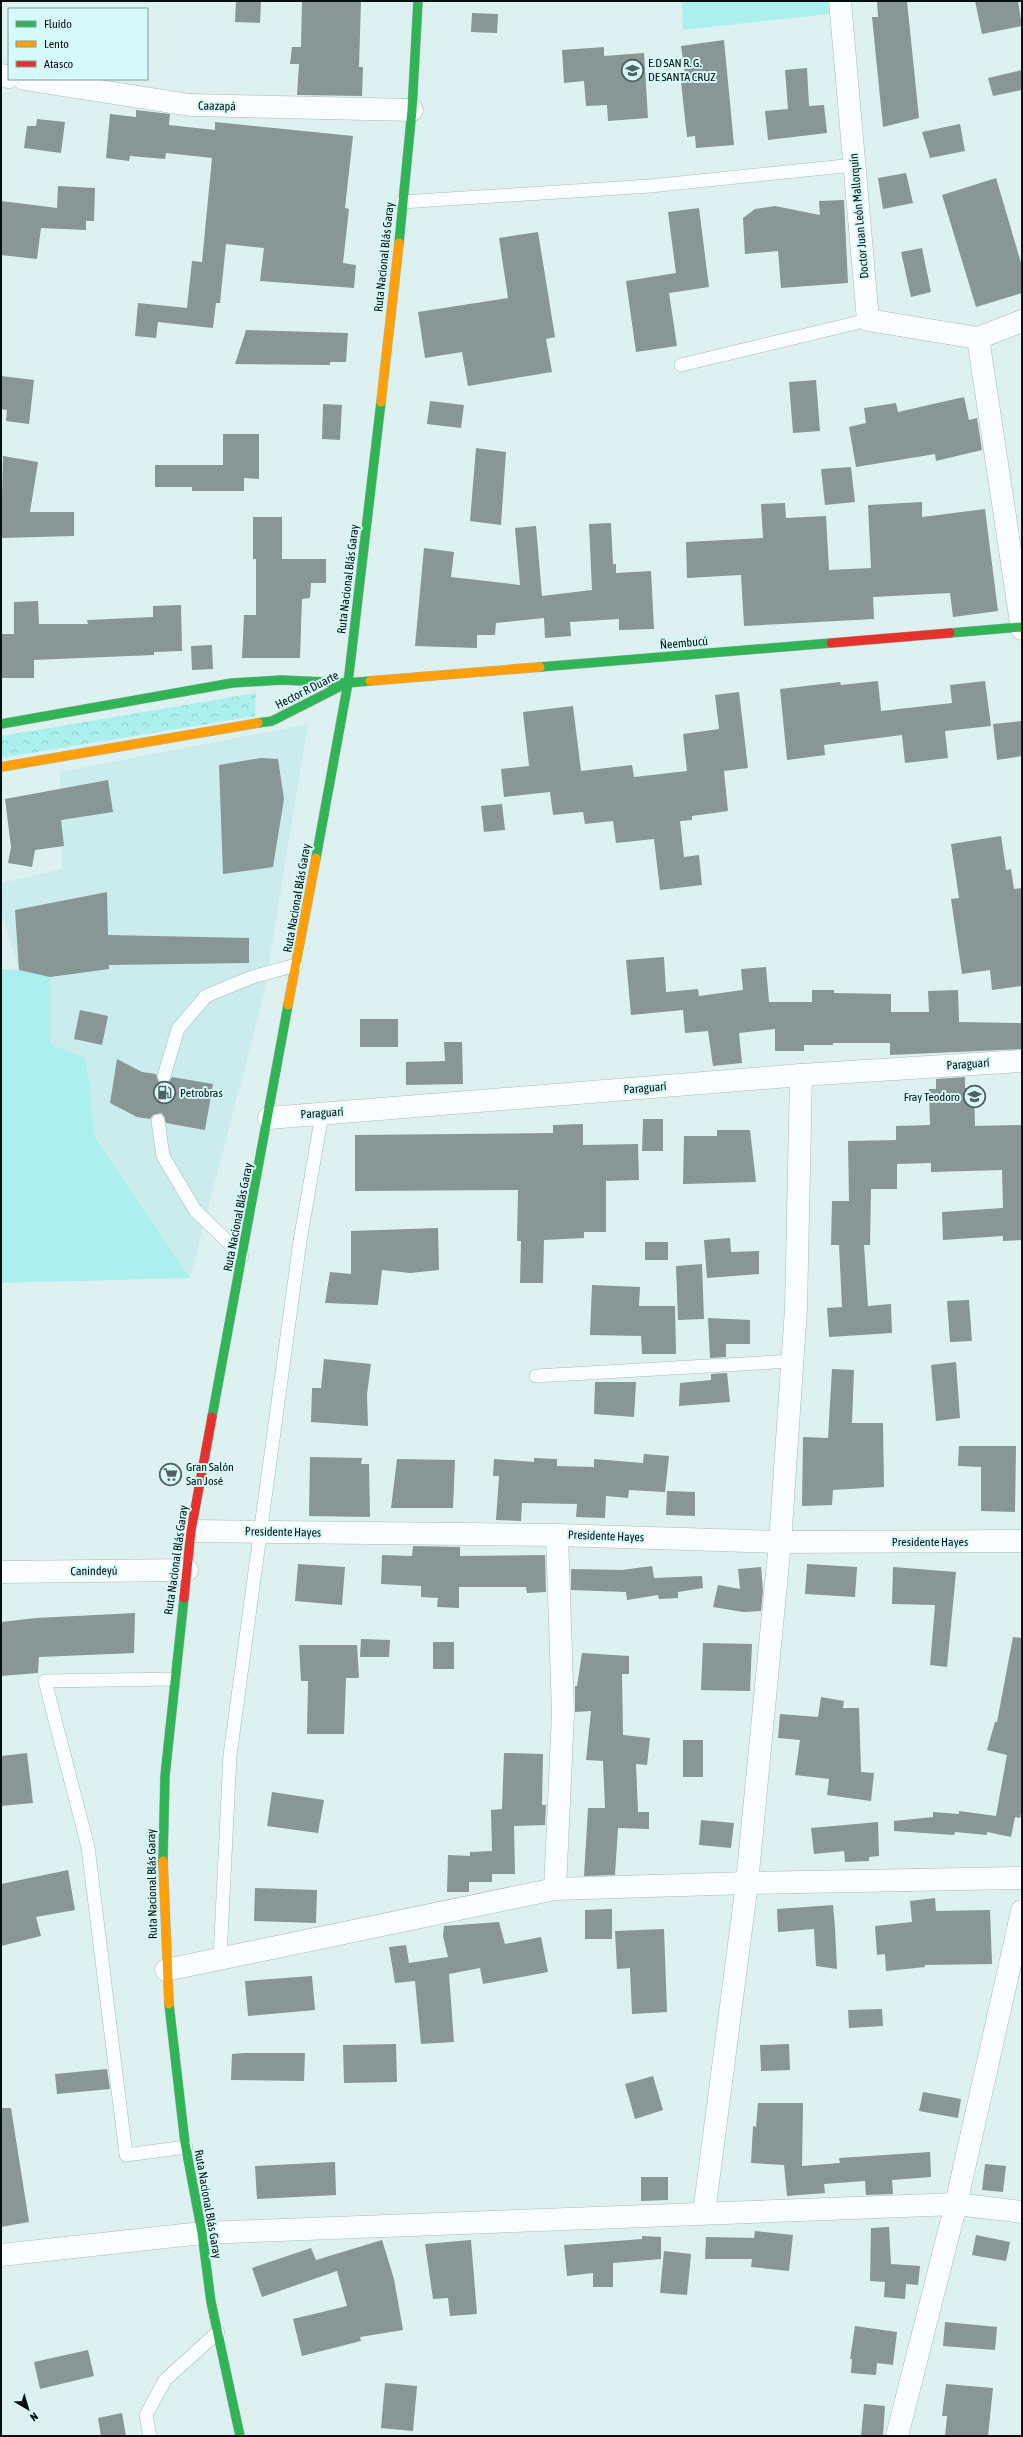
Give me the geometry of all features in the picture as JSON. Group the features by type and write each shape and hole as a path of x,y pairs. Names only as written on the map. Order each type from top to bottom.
{"main road":[{"name":"Ruta Nacional Blás Garay","path":"240,2436 211,2302 202,2234 186,2147 166,1970 162,1884 165,1776 174,1679 191,1531 348,682 412,110 418,1"},
{"name":"Ñeembucú","path":"348,682 1022,628"},
{"name":"Hector R Duarte","path":"1,724 232,682 281,680 348,682"},
{"name":"Hector R Duarte","path":"1,767 272,722 348,682"}],"street":[{"name":"Doctor Juan León Mallorquín","path":"840,1 868,320"},
{"name":"Caazapá","path":"30,80 190,105 412,110"},
{"path":"868,320 978,338 1022,321"},
{"path":"978,338 1022,628"},
{"name":"Paraguarí","path":"268,1118 801,1075 1022,1061"},
{"path":"704,2214 748,1883 780,1542 796,1309 801,1075"},
{"name":"Presidente Hayes","path":"191,1531 556,1535 780,1542 1022,1541"},
{"path":"555,1889 563,1713 556,1535"},
{"name":"Canindeyú","path":"1,1572 186,1570"},
{"path":"166,1970 555,1889 748,1883 1022,1878"},
{"path":"897,2436 956,2204 1022,1911"},
{"path":"1,2255 202,2234 956,2204 1022,2212"}],"lane":[{"path":"402,202 650,186 854,165"},
{"path":"681,365 868,320"},
{"path":"164,1076 178,1029 206,996 252,977 296,965"},
{"path":"220,1958 230,1755 300,1242 322,1114"},
{"path":"158,1121 163,1156 194,1210 242,1256"},
{"path":"536,1376 792,1361"},
{"path":"174,1679 45,1681 88,1848 126,2155 186,2147"},
{"path":"150,2436 146,2415 164,2380 218,2332"}],"shaded area":[{"path":"308,724 264,993 190,1278 95,1136 86,1058 50,1045 50,977 19,970 1,910 1,883 62,869 60,772"}],"green space":[{"path":"682,1 828,1 829,14 683,30"},
{"path":"256,693 255,716 1,758 1,736"},
{"path":"1,969 19,970 50,977 50,1044 86,1058 95,1137 190,1278 1,1283"}],"building":[{"path":"236,1 261,1 260,23 235,22"},
{"path":"302,1 361,1 359,67 363,67 362,96 297,95 299,64 290,64 292,47 301,47"},
{"path":"877,1 907,1 919,118 883,127 872,17 878,17"},
{"path":"975,1 1018,1 1022,26 982,34"},
{"path":"472,13 498,14 497,33 471,32"},
{"path":"724,40 734,145 696,148 695,136 687,137 681,82 686,81 681,46"},
{"path":"604,47 604,56 644,53 648,118 608,121 607,105 586,106 584,81 564,83 562,50"},
{"path":"807,68 809,106 824,105 827,133 768,140 765,111 788,109 785,70"},
{"path":"1022,70 1022,90 993,96 988,78"},
{"path":"136,110 170,114 169,125 215,130 215,122 353,136 345,208 349,209 343,263 356,265 354,288 260,281 264,248 226,244 220,303 216,303 213,328 158,322 156,338 135,336 138,303 187,308 192,261 202,262 212,158 166,153 165,159 130,156 129,161 106,158 110,114 136,117"},
{"path":"37,119 65,122 61,153 24,148 27,126 36,126"},
{"path":"960,124 965,151 930,158 922,132"},
{"path":"906,173 913,203 883,209 878,178"},
{"path":"996,178 1022,266 1022,293 976,307 942,195"},
{"path":"58,186 95,188 94,221 86,221 86,230 41,228 37,259 1,255 1,201 57,208"},
{"path":"844,200 848,283 781,288 778,251 745,254 743,218 755,209 775,206 820,215 819,201"},
{"path":"699,208 709,287 669,293 677,346 636,352 626,281 676,273 668,212"},
{"path":"538,232 555,337 546,339 552,372 468,386 462,352 425,358 418,312 508,298 499,238"},
{"path":"922,248 931,292 911,297 901,252"},
{"path":"246,330 348,333 346,362 330,362 330,365 235,364"},
{"path":"1,376 34,380 29,424 6,421 7,410 1,409"},
{"path":"816,380 820,431 793,433 789,382"},
{"path":"964,397 969,420 977,418 982,450 936,461 935,454 856,467 849,427 866,423 864,408 896,403 898,412"},
{"path":"430,401 464,405 461,428 427,424"},
{"path":"323,404 342,405 340,440 322,439"},
{"path":"223,434 259,434 259,479 244,478 244,491 192,491 192,487 155,487 155,465 223,465"},
{"path":"476,448 506,452 501,525 470,521"},
{"path":"3,456 38,462 30,512 74,512 74,536 1,538"},
{"path":"851,467 855,502 825,505 821,469"},
{"path":"922,502 922,517 985,509 998,611 953,617 950,593 873,597 874,619 744,626 741,575 687,578 686,542 763,538 761,504 785,503 786,518 826,516 829,570 871,568 868,505"},
{"path":"253,517 282,517 282,559 326,559 326,583 311,583 310,598 302,599 300,658 242,658 244,615 256,615 256,559 253,559"},
{"path":"611,523 613,564 616,564 616,573 651,571 654,629 619,630 619,619 570,622 571,636 545,638 544,618 496,623 495,635 477,635 477,648 415,646 424,548 454,552 451,577 520,585 515,528 536,526 542,596 592,590 589,524"},
{"path":"38,601 39,624 88,624 87,620 153,617 153,606 181,605 182,651 154,652 154,655 34,660 34,678 1,678 1,634 14,634 14,602"},
{"path":"212,645 213,669 192,670 191,646"},
{"path":"878,681 881,711 952,703 950,685 985,681 991,726 945,731 948,758 905,763 902,735 824,745 825,755 787,760 780,689 840,682 841,685"},
{"path":"739,692 748,768 724,771 728,811 692,816 692,820 680,821 684,857 699,855 702,885 660,890 654,839 616,843 613,821 585,824 583,812 553,815 550,792 504,797 501,769 529,766 523,712 573,706 581,771 632,765 634,777 687,771 683,734 719,729 715,695"},
{"path":"1022,721 1022,756 997,760 993,724"},
{"path":"261,758 278,759 284,799 273,867 223,874 219,765"},
{"path":"108,780 113,812 61,820 64,846 35,850 32,867 8,863 11,847 5,799"},
{"path":"502,804 505,830 484,832 481,806"},
{"path":"1001,836 1006,870 1011,869 1014,889 1022,888 1022,986 992,990 990,970 962,974 951,899 959,898 951,844"},
{"path":"107,892 108,935 249,938 249,963 109,965 109,969 50,977 19,970 15,910"},
{"path":"664,957 666,992 698,989 699,996 743,990 741,969 766,967 769,1002 812,1002 812,990 834,990 834,993 891,994 891,1012 929,1012 928,991 958,990 959,1022 1022,1023 1022,1049 890,1055 890,1043 833,1043 833,1045 804,1045 804,1051 775,1051 775,1029 739,1033 742,1063 713,1066 708,1031 685,1033 683,1010 631,1015 626,960"},
{"path":"80,1010 108,1016 102,1045 74,1039"},
{"path":"360,1019 398,1019 398,1047 360,1047"},
{"path":"444,1042 462,1042 463,1084 406,1085 406,1062 445,1061"},
{"path":"117,1059 142,1072 156,1074 158,1081 162,1084 169,1082 172,1077 213,1084 205,1130 166,1123 164,1116 161,1113 153,1115 150,1119 137,1117 110,1103"},
{"path":"965,1077 965,1088 974,1088 975,1126 1022,1125 1022,1240 1003,1241 1003,1236 943,1240 942,1212 1003,1208 1002,1170 931,1172 931,1163 897,1164 897,1189 871,1189 870,1245 864,1245 868,1306 891,1304 892,1333 829,1337 827,1308 842,1307 839,1245 831,1245 832,1201 849,1201 848,1141 896,1140 896,1126 930,1125 929,1089 936,1089 936,1079"},
{"path":"643,1119 663,1119 663,1151 642,1151"},
{"path":"583,1124 583,1145 638,1144 639,1180 606,1181 606,1232 584,1232 584,1238 544,1240 543,1283 520,1283 521,1241 517,1241 518,1190 355,1191 355,1135 553,1133 553,1125"},
{"path":"717,1130 750,1130 756,1182 683,1184 684,1136 717,1136"},
{"path":"438,1228 439,1270 410,1273 382,1270 378,1305 325,1303 330,1272 351,1274 351,1231"},
{"path":"730,1238 731,1252 759,1251 759,1274 707,1278 704,1240"},
{"path":"645,1242 668,1242 668,1260 645,1260"},
{"path":"702,1264 704,1319 678,1320 676,1266"},
{"path":"592,1285 640,1287 639,1306 675,1306 676,1354 642,1354 641,1336 590,1335"},
{"path":"969,1300 972,1341 950,1342 947,1301"},
{"path":"708,1318 750,1320 750,1344 726,1344 726,1357 710,1358"},
{"path":"324,1359 371,1364 367,1394 368,1426 311,1422 312,1388 321,1388"},
{"path":"956,1362 960,1418 936,1421 931,1365"},
{"path":"832,1369 854,1370 852,1423 883,1423 884,1487 833,1490 832,1505 802,1506 803,1437 828,1438"},
{"path":"727,1373 730,1402 679,1406 680,1383 711,1380 711,1374"},
{"path":"595,1382 636,1382 634,1417 594,1414"},
{"path":"959,1446 1016,1446 1015,1512 981,1511 981,1467 958,1466"},
{"path":"644,1454 669,1456 665,1492 629,1490 628,1498 606,1496 605,1518 576,1517 577,1504 522,1503 521,1521 496,1520 499,1476 493,1476 494,1459 534,1462 534,1458 557,1459 557,1466 594,1467 594,1459 643,1463"},
{"path":"310,1457 362,1458 361,1464 369,1464 370,1517 309,1516"},
{"path":"397,1459 455,1460 453,1508 391,1508"},
{"path":"667,1491 695,1492 695,1516 666,1515"},
{"path":"413,1546 460,1547 460,1556 545,1555 546,1592 527,1593 526,1587 459,1587 459,1608 437,1607 438,1598 421,1597 421,1586 381,1584 382,1555 412,1556"},
{"path":"298,1564 345,1567 342,1605 295,1601"},
{"path":"807,1564 857,1567 855,1597 805,1594"},
{"path":"652,1566 654,1578 702,1576 703,1588 678,1592 678,1598 659,1599 658,1595 627,1600 626,1592 571,1590 571,1569 622,1570"},
{"path":"761,1567 763,1591 761,1611 743,1612 713,1607 718,1585 740,1589 738,1569"},
{"path":"893,1567 956,1572 947,1667 930,1665 935,1605 892,1604"},
{"path":"135,1613 134,1653 39,1657 38,1673 1,1676 1,1622 36,1618"},
{"path":"1013,1637 1022,1638 1022,1808 1020,1818 1015,1817 1011,1837 987,1832 987,1835 955,1832 954,1835 894,1831 894,1821 933,1817 933,1812 959,1814 959,1811 996,1816 1007,1755 987,1750 995,1722 997,1722"},
{"path":"361,1639 390,1640 389,1657 360,1657"},
{"path":"433,1642 454,1642 454,1669 433,1669"},
{"path":"703,1643 752,1644 750,1691 701,1690"},
{"path":"299,1645 357,1645 359,1678 346,1678 344,1734 307,1734 308,1681 301,1681"},
{"path":"582,1653 629,1656 629,1674 622,1674 623,1735 650,1738 647,1765 636,1764 638,1812 649,1812 649,1829 618,1828 615,1875 584,1876 588,1808 605,1808 603,1761 586,1760 591,1711 575,1712 575,1686 577,1686"},
{"path":"821,1697 844,1701 843,1708 859,1708 861,1772 874,1773 871,1801 827,1795 829,1779 795,1775 800,1740 778,1738 780,1714 818,1717"},
{"path":"683,1740 703,1740 703,1777 683,1777"},
{"path":"27,1753 33,1803 1,1806 1,1756"},
{"path":"504,1753 543,1754 542,1805 546,1805 545,1825 514,1826 515,1874 492,1874 492,1882 469,1882 469,1892 447,1892 448,1855 470,1856 470,1852 492,1851 491,1810 502,1809"},
{"path":"272,1792 324,1800 318,1833 267,1826"},
{"path":"701,1820 734,1823 731,1848 699,1845"},
{"path":"878,1822 879,1856 869,1857 869,1861 845,1862 844,1851 814,1854 811,1828"},
{"path":"68,1870 75,1910 36,1917 41,1936 1,1946 1,1884"},
{"path":"255,1888 317,1890 316,1923 254,1921"},
{"path":"935,1898 936,1911 990,1910 992,1964 925,1965 925,1967 886,1971 885,1954 877,1955 875,1926 912,1922 910,1901"},
{"path":"833,1905 837,1969 816,1966 814,1929 778,1932 777,1909"},
{"path":"612,1909 612,1939 585,1939 585,1910"},
{"path":"499,1922 505,1944 541,1937 548,1972 483,1984 480,1968 449,1974 454,2042 421,2044 415,1981 395,1983 389,1947 406,1945 409,1963 448,1957 443,1936 444,1926"},
{"path":"664,1929 667,2012 632,2014 630,1968 617,1969 615,1931"},
{"path":"312,1976 315,2010 248,2016 245,1981"},
{"path":"882,2009 883,2026 849,2028 848,2010"},
{"path":"396,2044 397,2082 344,2083 343,2045"},
{"path":"789,2044 790,2070 761,2071 760,2045"},
{"path":"305,2053 304,2081 231,2080 232,2054"},
{"path":"107,2069 110,2089 57,2094 55,2074"},
{"path":"653,2076 663,2110 635,2119 625,2084"},
{"path":"923,2092 961,2099 958,2118 919,2111"},
{"path":"758,2103 803,2103 802,2166 840,2163 839,2158 930,2152 931,2177 892,2180 893,2194 866,2195 865,2181 824,2184 825,2193 787,2196 784,2165 751,2163 753,2126 756,2127"},
{"path":"1,2108 11,2108 29,2222 1,2227"},
{"path":"335,2162 336,2195 257,2199 255,2166"},
{"path":"985,2164 1006,2166 1003,2192 982,2190"},
{"path":"641,2177 668,2177 668,2200 641,2201"},
{"path":"889,2227 891,2264 920,2266 918,2285 906,2284 905,2299 884,2297 885,2282 870,2281 871,2228"},
{"path":"755,2231 793,2235 789,2271 751,2267 752,2259 705,2259 706,2237 754,2238"},
{"path":"976,2235 1010,2242 1006,2261 972,2255"},
{"path":"642,2236 661,2237 661,2259 613,2263 613,2287 593,2287 593,2273 567,2276 564,2245 642,2239"},
{"path":"382,2240 394,2279 403,2330 360,2337 361,2341 302,2356 293,2319 347,2306 337,2271 262,2297 252,2268 311,2248 316,2260"},
{"path":"471,2240 477,2314 450,2316 448,2298 433,2299 425,2244"},
{"path":"664,2251 691,2254 687,2295 660,2293"},
{"path":"945,2322 997,2327 995,2350 943,2346"},
{"path":"855,2326 897,2332 893,2365 877,2363 876,2375 851,2373 852,2359 850,2359"},
{"path":"88,2350 94,2376 40,2389 34,2362"},
{"path":"385,2383 417,2386 413,2431 381,2428"},
{"path":"946,2384 993,2388 988,2436 945,2436 947,2416 942,2416"},
{"path":"864,2404 885,2406 883,2436 861,2436"},
{"path":"122,2413 126,2436 101,2436 98,2418"}],"traffic: fast":[{"path":"399,243 412,110 418,1"},
{"path":"316,858 348,683 381,402"},
{"path":"950,633 1022,627"},
{"path":"540,667 831,643"},
{"path":"1,724 232,683 281,680 348,683 370,681"},
{"path":"258,723 272,721 347,683"},
{"path":"212,1417 288,1005"},
{"path":"163,1861 165,1776 184,1598"},
{"path":"169,2004 185,2143 202,2233 211,2302 240,2436"}],"traffic: slow":[{"path":"381,402 399,243"},
{"path":"370,681 540,667"},
{"path":"1,767 258,723"},
{"path":"288,1005 316,858"},
{"path":"163,1861 169,2004"}],"traffic: jam":[{"path":"831,643 950,633"},
{"path":"184,1598 191,1531 212,1417"}],"place":[{"name":"E.D SAN R. G. DE SANTA CRUZ","path":"632,70"},
{"name":"Petrobras","path":"165,1093"},
{"name":"Fray Teodoro","path":"975,1097"},
{"name":"Gran Salón San José","path":"170,1474"}]}
